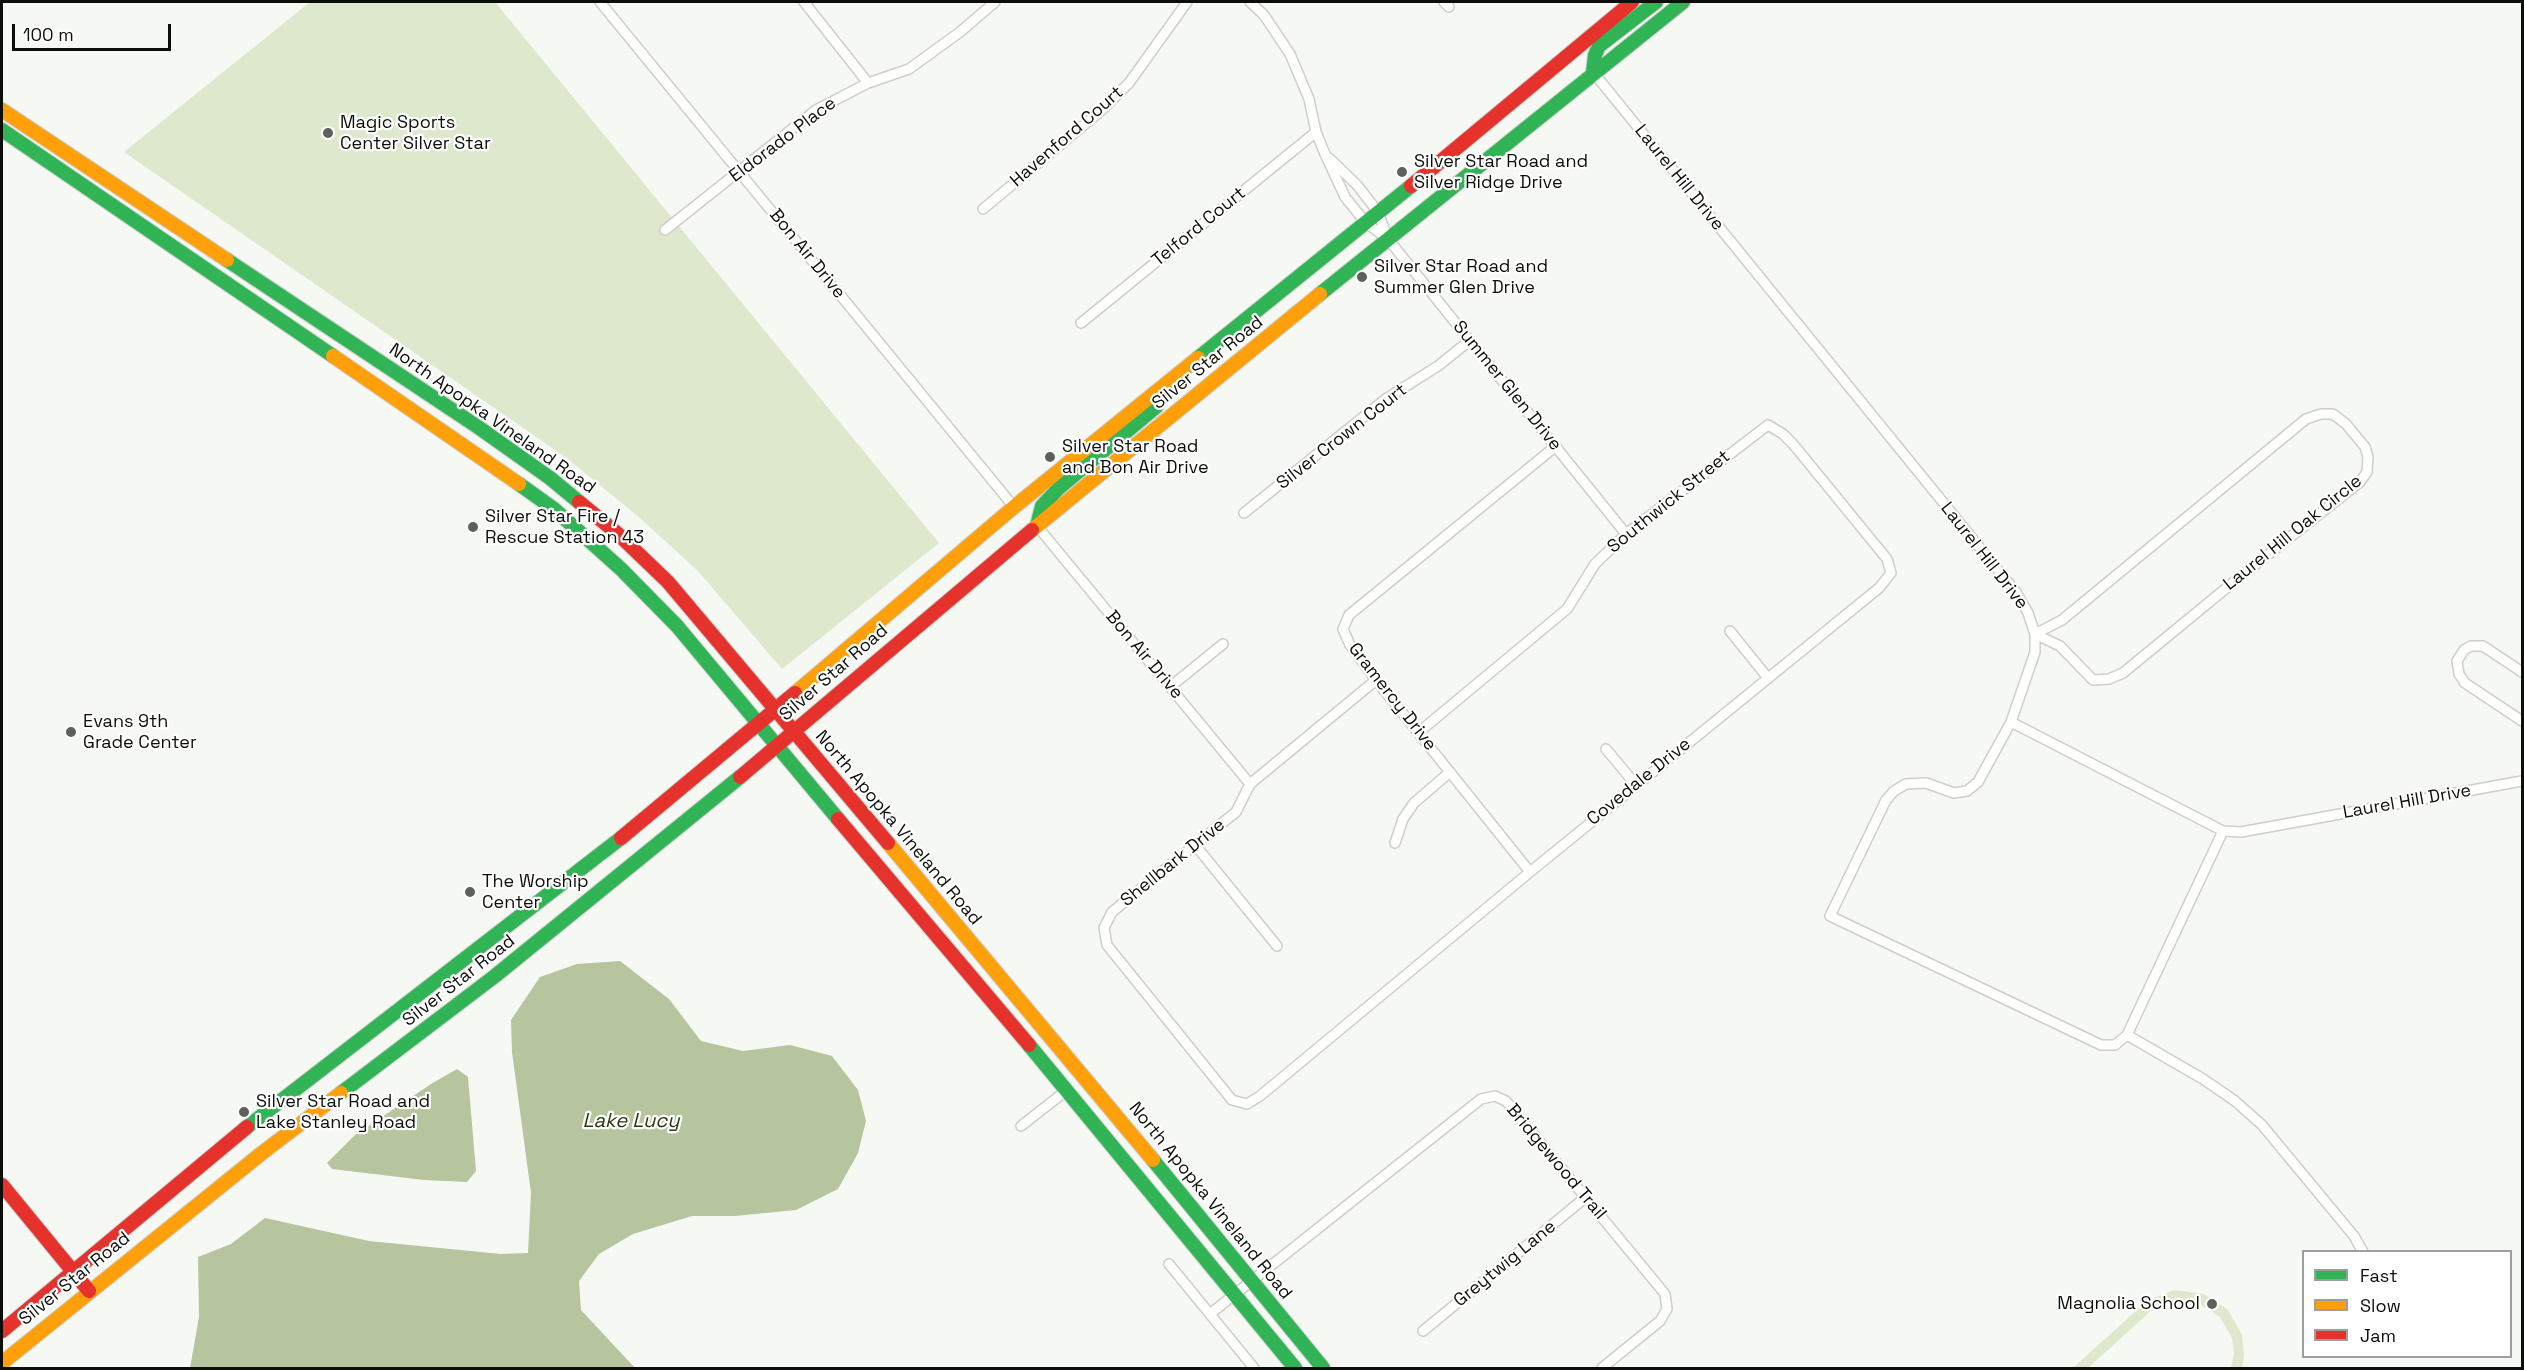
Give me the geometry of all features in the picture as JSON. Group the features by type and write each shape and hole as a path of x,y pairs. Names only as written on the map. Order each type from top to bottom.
{"main road":[{"name":"Silver Star Road","path":"2,1331 227,1143 658,809 1014,507 1378,212 1632,2"},
{"path":"1593,72 1595,55 1599,46 1656,2"},
{"name":"Silver Star Road","path":"2,1363 88,1291 262,1153 495,976 776,747 1037,526 1593,72 1683,2"},
{"name":"North Apopka Vineland Road","path":"2,110 478,427 550,478 618,534 668,582 1085,1077 1323,1368"},
{"name":"North Apopka Vineland Road","path":"2,130 470,448 554,509 621,569 677,626 776,747 1067,1090 1295,1368"},
{"path":"1037,526 1042,506 1059,488 1156,406 1175,377"},
{"path":"2,1185 88,1291"}],"street":[{"name":"Bon Air Drive","path":"600,2 1014,507"},
{"path":"804,2 868,83"},
{"name":"Eldorado Place","path":"666,230 816,110 868,83 909,69 960,32 995,2"},
{"name":"Havenford Court","path":"983,208 1102,110 1129,83 1187,2"},
{"path":"1250,2 1264,15 1290,54 1309,99 1316,132 1324,154 1345,197 1365,222 1388,239"},
{"name":"Laurel Hill Drive","path":"1593,72 2016,592 2028,613 2036,634"},
{"name":"Telford Court","path":"1082,323 1316,132"},
{"path":"1324,154 1357,185 1378,212 1388,239"},
{"name":"Summer Glen Drive","path":"1388,239 1626,534"},
{"path":"224,282 235,265"},
{"name":"Silver Crown Court","path":"1244,513 1387,398 1438,366 1469,341"},
{"name":"Laurel Hill Oak Circle","path":"2320,414 2333,414 2346,424 2365,447 2368,458 2367,472 2361,483 2241,576 2123,673 2109,679 2093,680 2060,646 2036,634 2062,620 2306,418 2320,414"},
{"name":"Southwick Street","path":"1419,732 1567,609 1595,564 1626,534 1768,425"},
{"name":"Covedale Drive","path":"1232,1100 1247,1104 1260,1096 1636,785 1880,588 1892,573 1887,559 1792,444 1783,434 1768,425"},
{"name":"Gramercy Drive","path":"1530,872 1376,681 1350,645 1343,628 1349,615 1556,446"},
{"name":"Bon Air Drive","path":"1037,526 1250,784"},
{"path":"1730,631 1768,678"},
{"path":"2036,634 2035,652 2011,722 1978,782 1967,790 1954,793 1926,783 1906,784 1894,791 1886,800 1830,916 2101,1045 2115,1045 2127,1035 2223,831"},
{"path":"1170,687 1223,644"},
{"path":"2523,672 2483,646 2471,646 2464,650 2457,661 2459,674 2464,682 2523,721"},
{"name":"Shellbark Drive","path":"1232,1100 1107,945 1104,928 1112,912 1236,812 1250,784 1376,681"},
{"name":"Laurel Hill Drive","path":"2011,722 2223,831 2241,832 2523,781"},
{"path":"1606,749 1636,785"},
{"path":"1395,843 1403,819 1414,803 1450,772"},
{"path":"1196,846 1277,946"},
{"path":"2127,1035 2203,1079 2235,1101 2262,1125 2354,1236 2362,1250"},
{"path":"1021,1126 1067,1090"},
{"name":"Bridgewood Trail","path":"1210,1314 1481,1099 1495,1096 1506,1101 1665,1294 1666,1309 1660,1321 1602,1368"},
{"name":"Greytwig Lane","path":"1423,1331 1586,1197"},
{"path":"1169,1264 1254,1368"}],"shaded area":[{"path":"310,2 495,2 939,543 782,669 698,571 640,518 568,459 124,152"},
{"path":"2174,1290 2204,1294 2228,1310 2242,1335 2244,1355 2242,1368 2231,1368 2234,1354 2232,1338 2220,1317 2200,1304 2184,1300 2168,1302 2153,1309 2088,1368 2073,1368 2147,1301"}],"water":[{"name":"Lake Lucy","path":"620,961 669,999 701,1041 743,1051 790,1045 832,1056 858,1090 866,1121 858,1153 838,1189 796,1210 735,1216 692,1216 633,1234 599,1254 579,1281 581,1310 635,1368 190,1368 199,1317 198,1257 231,1244 265,1218 369,1241 501,1254 528,1253 531,1193 512,1052 511,1020 540,977 577,964"},
{"path":"457,1069 468,1077 476,1171 467,1182 424,1180 332,1169 327,1163 355,1135"}],"traffic: fast":[{"path":"1593,72 1595,55 1599,46 1656,2"},
{"path":"1320,294 1683,2"},
{"path":"2,130 333,356"},
{"path":"1198,358 1411,186"},
{"path":"227,260 478,427 550,478 579,502"},
{"path":"1037,526 1042,506 1059,488 1156,407 1169,386"},
{"path":"519,484 554,509 621,569 677,626 838,819"},
{"path":"341,1093 495,976 740,777"},
{"path":"247,1127 621,838"},
{"path":"1029,1045 1295,1368"},
{"path":"1153,1160 1323,1368"}],"traffic: slow":[{"path":"2,110 227,260"},
{"path":"1032,530 1320,294"},
{"path":"333,356 519,484"},
{"path":"795,693 1014,507 1198,358"},
{"path":"888,843 1153,1160"},
{"path":"2,1363 262,1153 341,1093"}],"traffic: jam":[{"path":"1411,186 1632,2"},
{"path":"579,502 618,534 668,582 888,843"},
{"path":"740,777 1032,530"},
{"path":"621,838 795,693"},
{"path":"838,819 1029,1045"},
{"path":"2,1331 247,1127"},
{"path":"2,1185 89,1291"}],"place":[{"name":"Magic Sports Center Silver Star","path":"328,133"},
{"name":"Silver Star Road and Silver Ridge Drive","path":"1402,172"},
{"name":"Silver Star Road and Summer Glen Drive","path":"1362,277"},
{"name":"Silver Star Road and Bon Air Drive","path":"1050,457"},
{"name":"Silver Star Fire / Rescue Station 43","path":"473,527"},
{"name":"Evans 9th Grade Center","path":"71,732"},
{"name":"The Worship Center","path":"470,892"},
{"name":"Silver Star Road and Lake Stanley Road","path":"244,1112"},
{"name":"Magnolia School","path":"2212,1304"}]}
